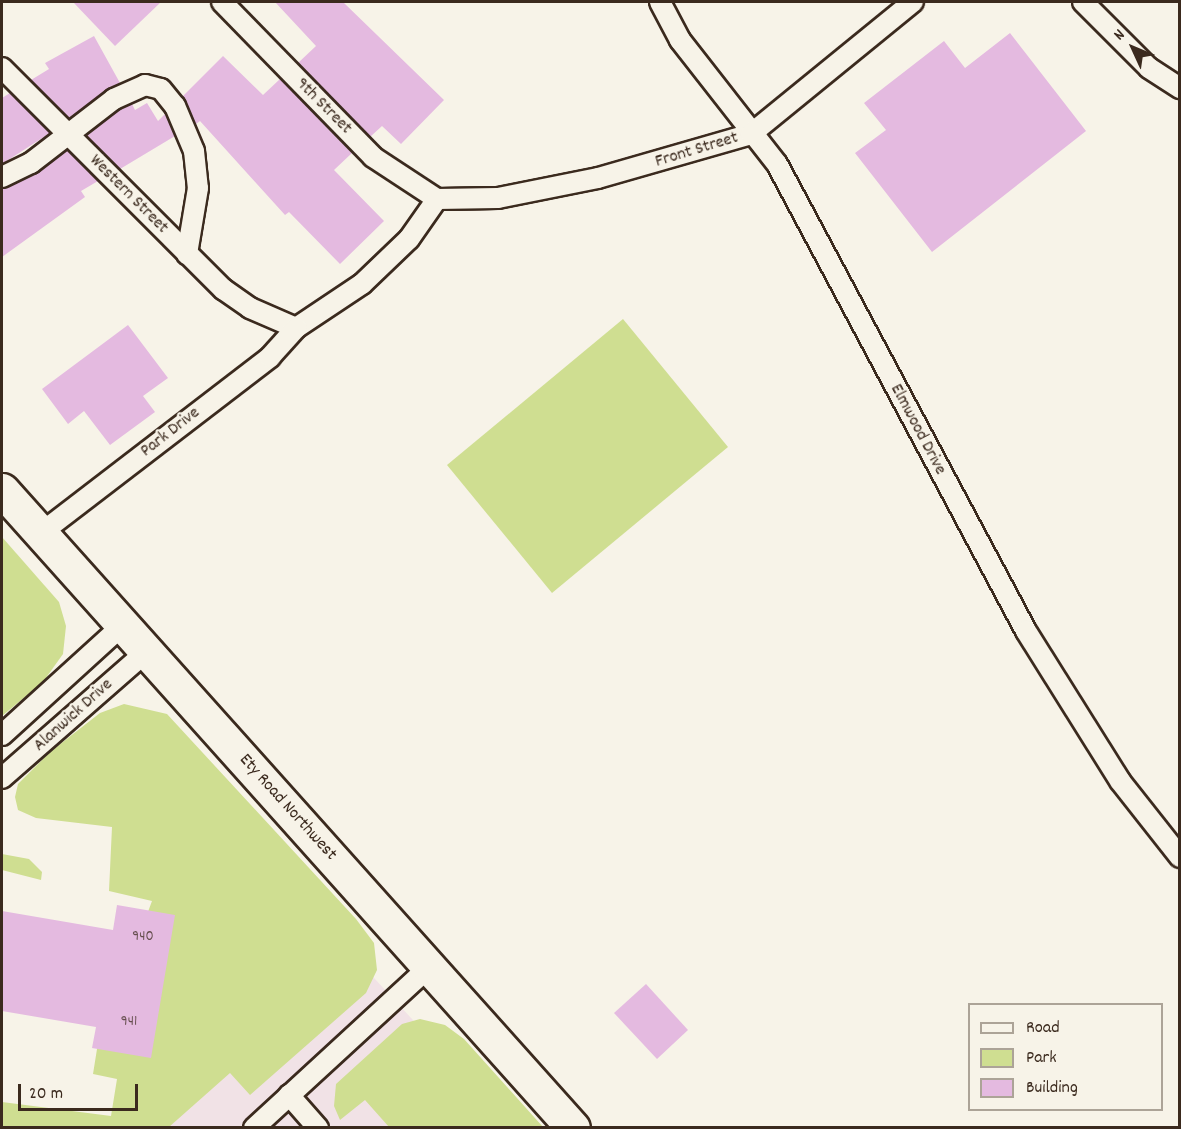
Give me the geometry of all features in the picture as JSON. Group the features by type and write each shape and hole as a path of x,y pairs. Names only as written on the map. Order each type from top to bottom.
{"street":[{"name":"Ety Road Northwest","path":"2,490 573,1128"}],"lane":[{"name":"9th Street","path":"222,2 373,157 437,199"},
{"name":"Elmwood Drive","path":"660,2 680,40 777,164 1026,631 1120,781 1179,857"},
{"name":"Front Street","path":"437,199 498,198 598,178 752,134 913,2"},
{"path":"1083,2 1149,68 1179,88"},
{"name":"Western Street","path":"2,68 187,254 250,308 296,328"},
{"name":"Western Street","path":"2,177 31,163 114,99 145,85 161,89 175,106 194,151 198,189 187,254"},
{"path":"296,328 362,284 409,240 437,199"},
{"name":"Park Drive","path":"40,532 270,357 296,328"},
{"name":"Alanwick Drive","path":"2,735 123,625"},
{"name":"Alanwick Drive","path":"2,778 146,652"},
{"path":"254,1128 429,967"},
{"path":"289,1095 318,1128"}],"shaded area":[{"path":"337,938 512,1127 129,1128"}],"green space":[{"path":"623,319 728,447 552,593 447,465"},
{"path":"2,537 59,602 66,626 63,654 43,682 2,716"},
{"path":"124,704 167,714 356,919 374,943 377,970 366,993 250,1095 230,1073 169,1127 2,1128 2,1102 111,1116 117,1079 93,1074 97,1049 152,901 109,891 112,827 36,818 18,810 15,797 18,784 50,752 100,713"},
{"path":"2,854 29,859 42,872 41,880 2,870"},
{"path":"420,1019 445,1025 464,1039 543,1127 389,1127 365,1100 340,1120 334,1106 336,1084 402,1024"}],"building":[{"path":"73,2 161,2 115,46"},
{"path":"275,2 343,2 444,100 401,144 382,126 370,137 298,63 316,46"},
{"path":"1010,33 1086,131 932,252 855,153 886,130 864,103 944,41 965,68"},
{"path":"94,36 120,83 69,118 31,80 49,69 45,63"},
{"path":"223,56 263,95 280,79 352,153 334,170 384,221 340,264 289,212 285,215 200,121 196,124 183,96"},
{"path":"10,93 50,133 2,164 2,98"},
{"path":"147,103 158,121 165,114 175,136 120,169 86,135 120,109 132,104 135,110"},
{"path":"67,150 98,181 81,191 85,197 2,257 2,189 36,174"},
{"path":"128,325 168,378 143,396 155,412 110,445 84,411 68,424 42,389"},
{"path":"117,905 175,915 151,1058 92,1048 96,1027 2,1011 2,911 113,930"},
{"path":"646,984 688,1030 657,1059 614,1013"}]}
